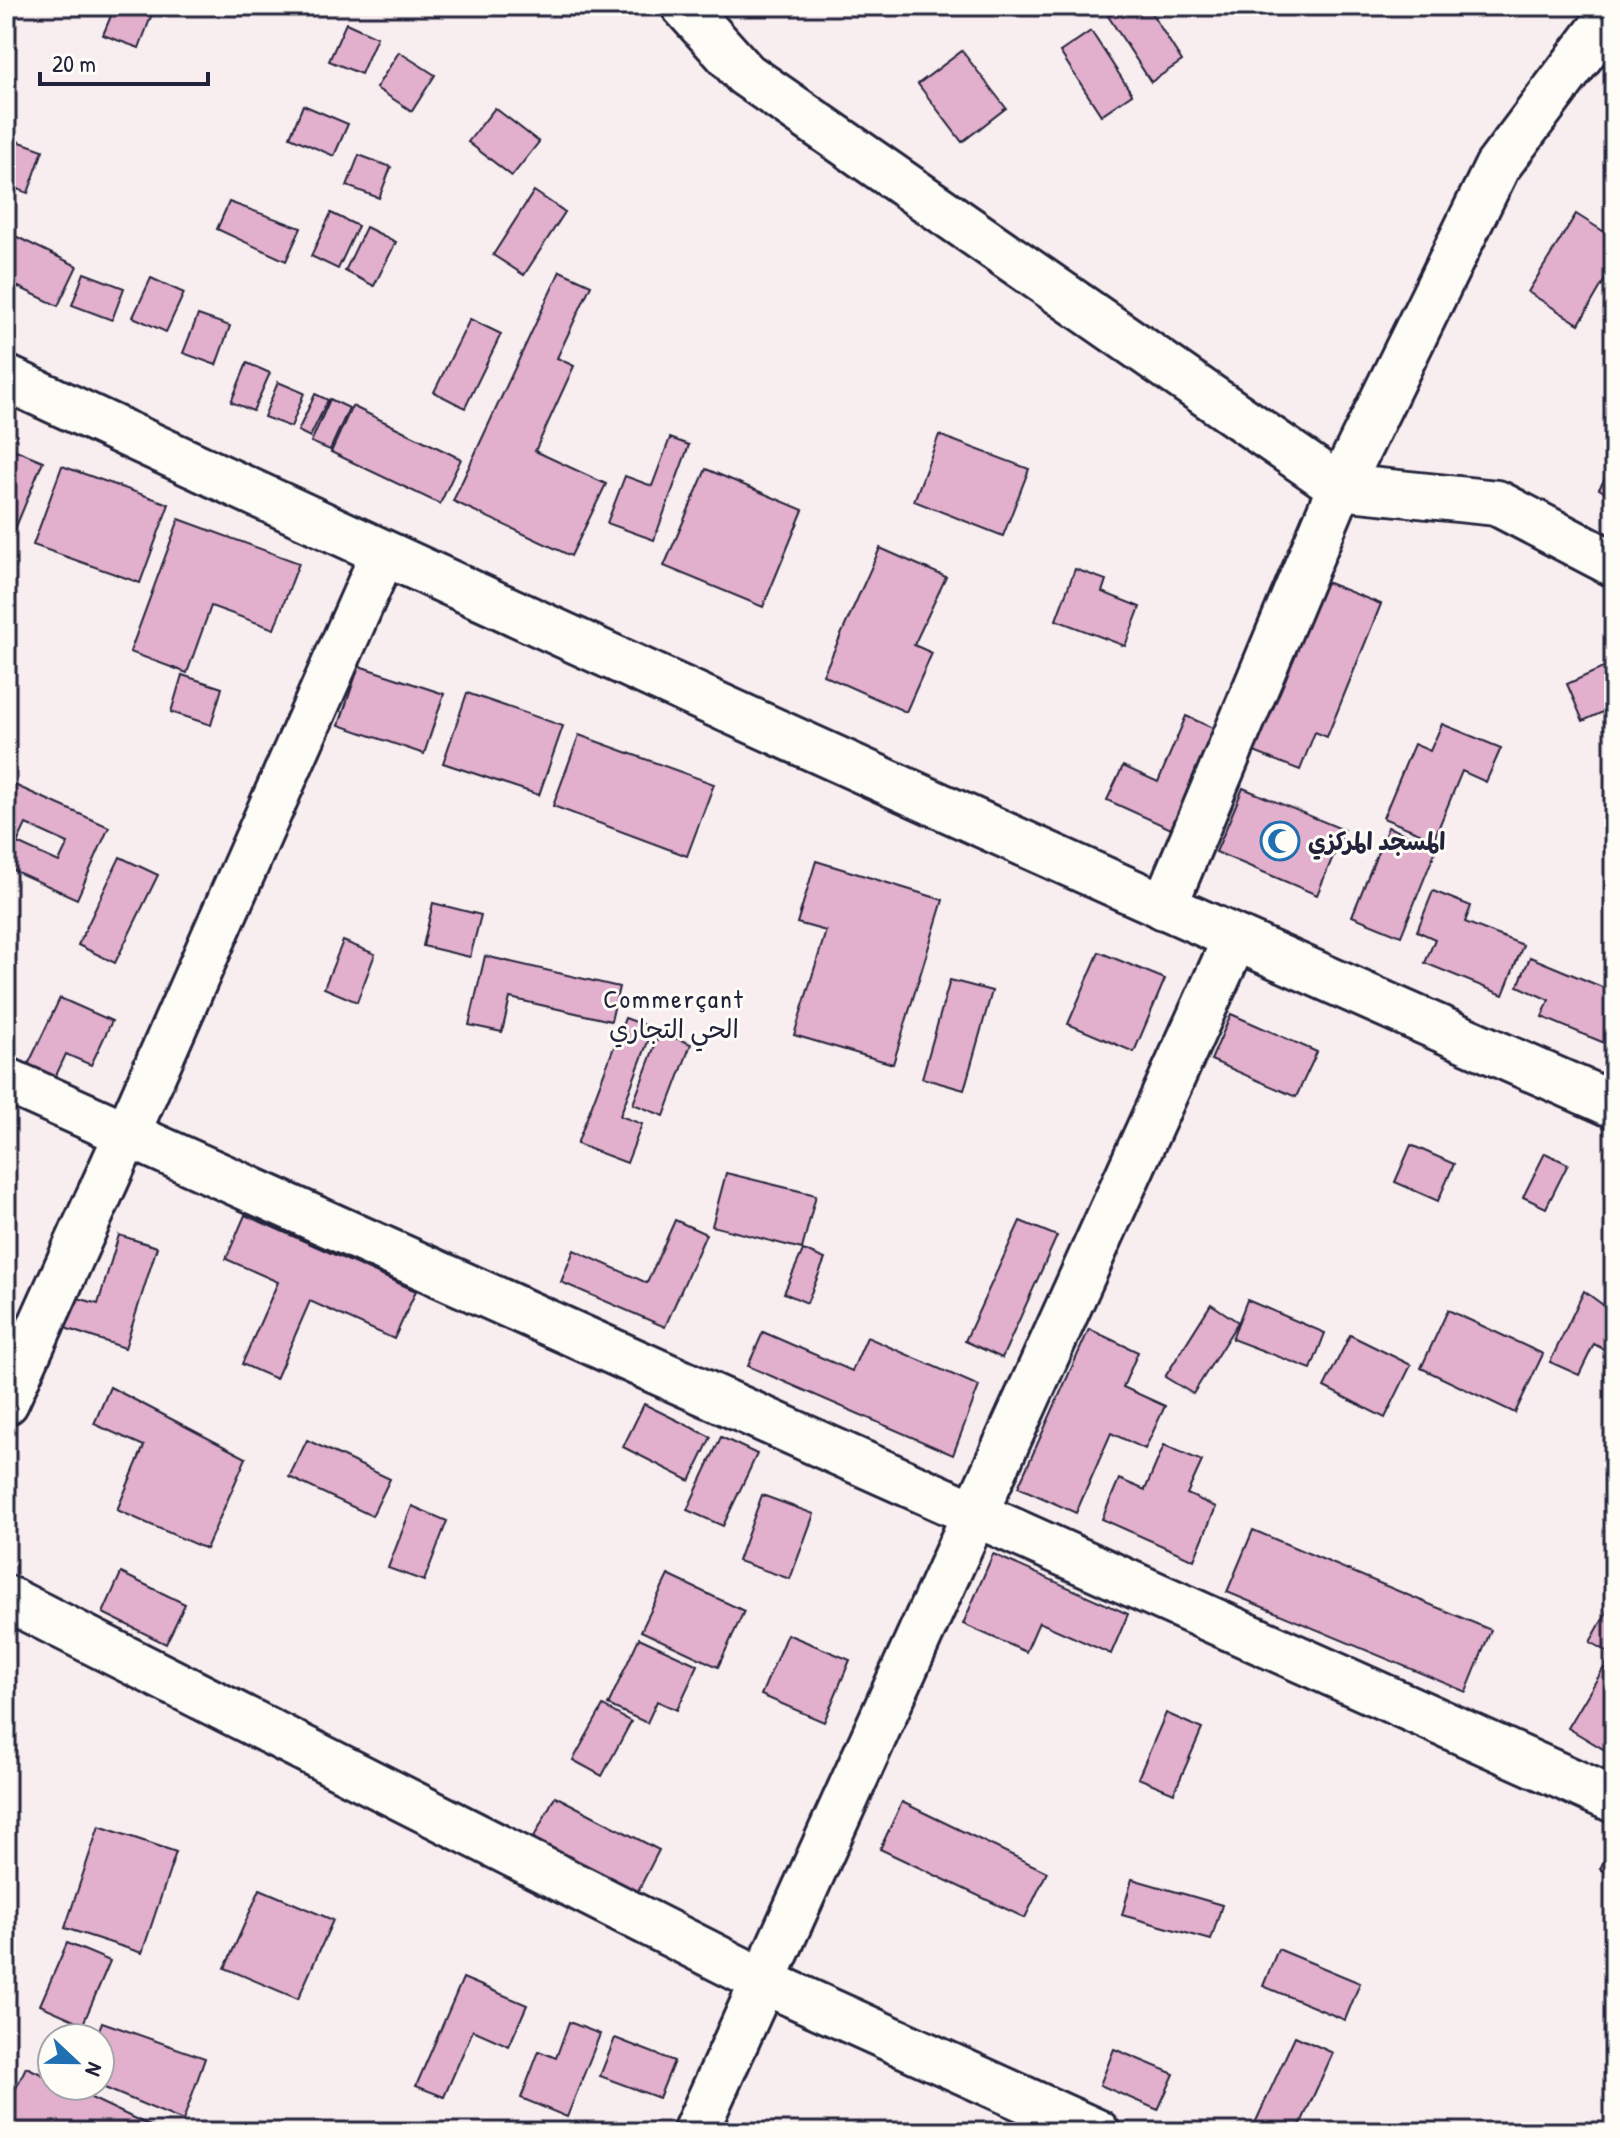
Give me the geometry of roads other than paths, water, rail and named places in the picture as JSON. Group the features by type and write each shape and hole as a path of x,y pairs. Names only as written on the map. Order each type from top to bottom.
{"street":[{"path":"684,6 745,74 1340,487 1497,503 1614,564"},
{"path":"1164,907 1340,487 1497,167 1614,11"},
{"path":"6,378 383,554 1235,939 1614,1105"},
{"path":"6,1402 383,554"},
{"path":"695,2132 1235,939"},
{"path":"6,1080 1614,1800"},
{"path":"6,1598 763,1981 1097,2132"}],"place":[{"name":"المسجد المركزي","path":"1280,841"}],"district":[{"name":"Commerçant الحي التجاري","path":"674,1013"}]}
